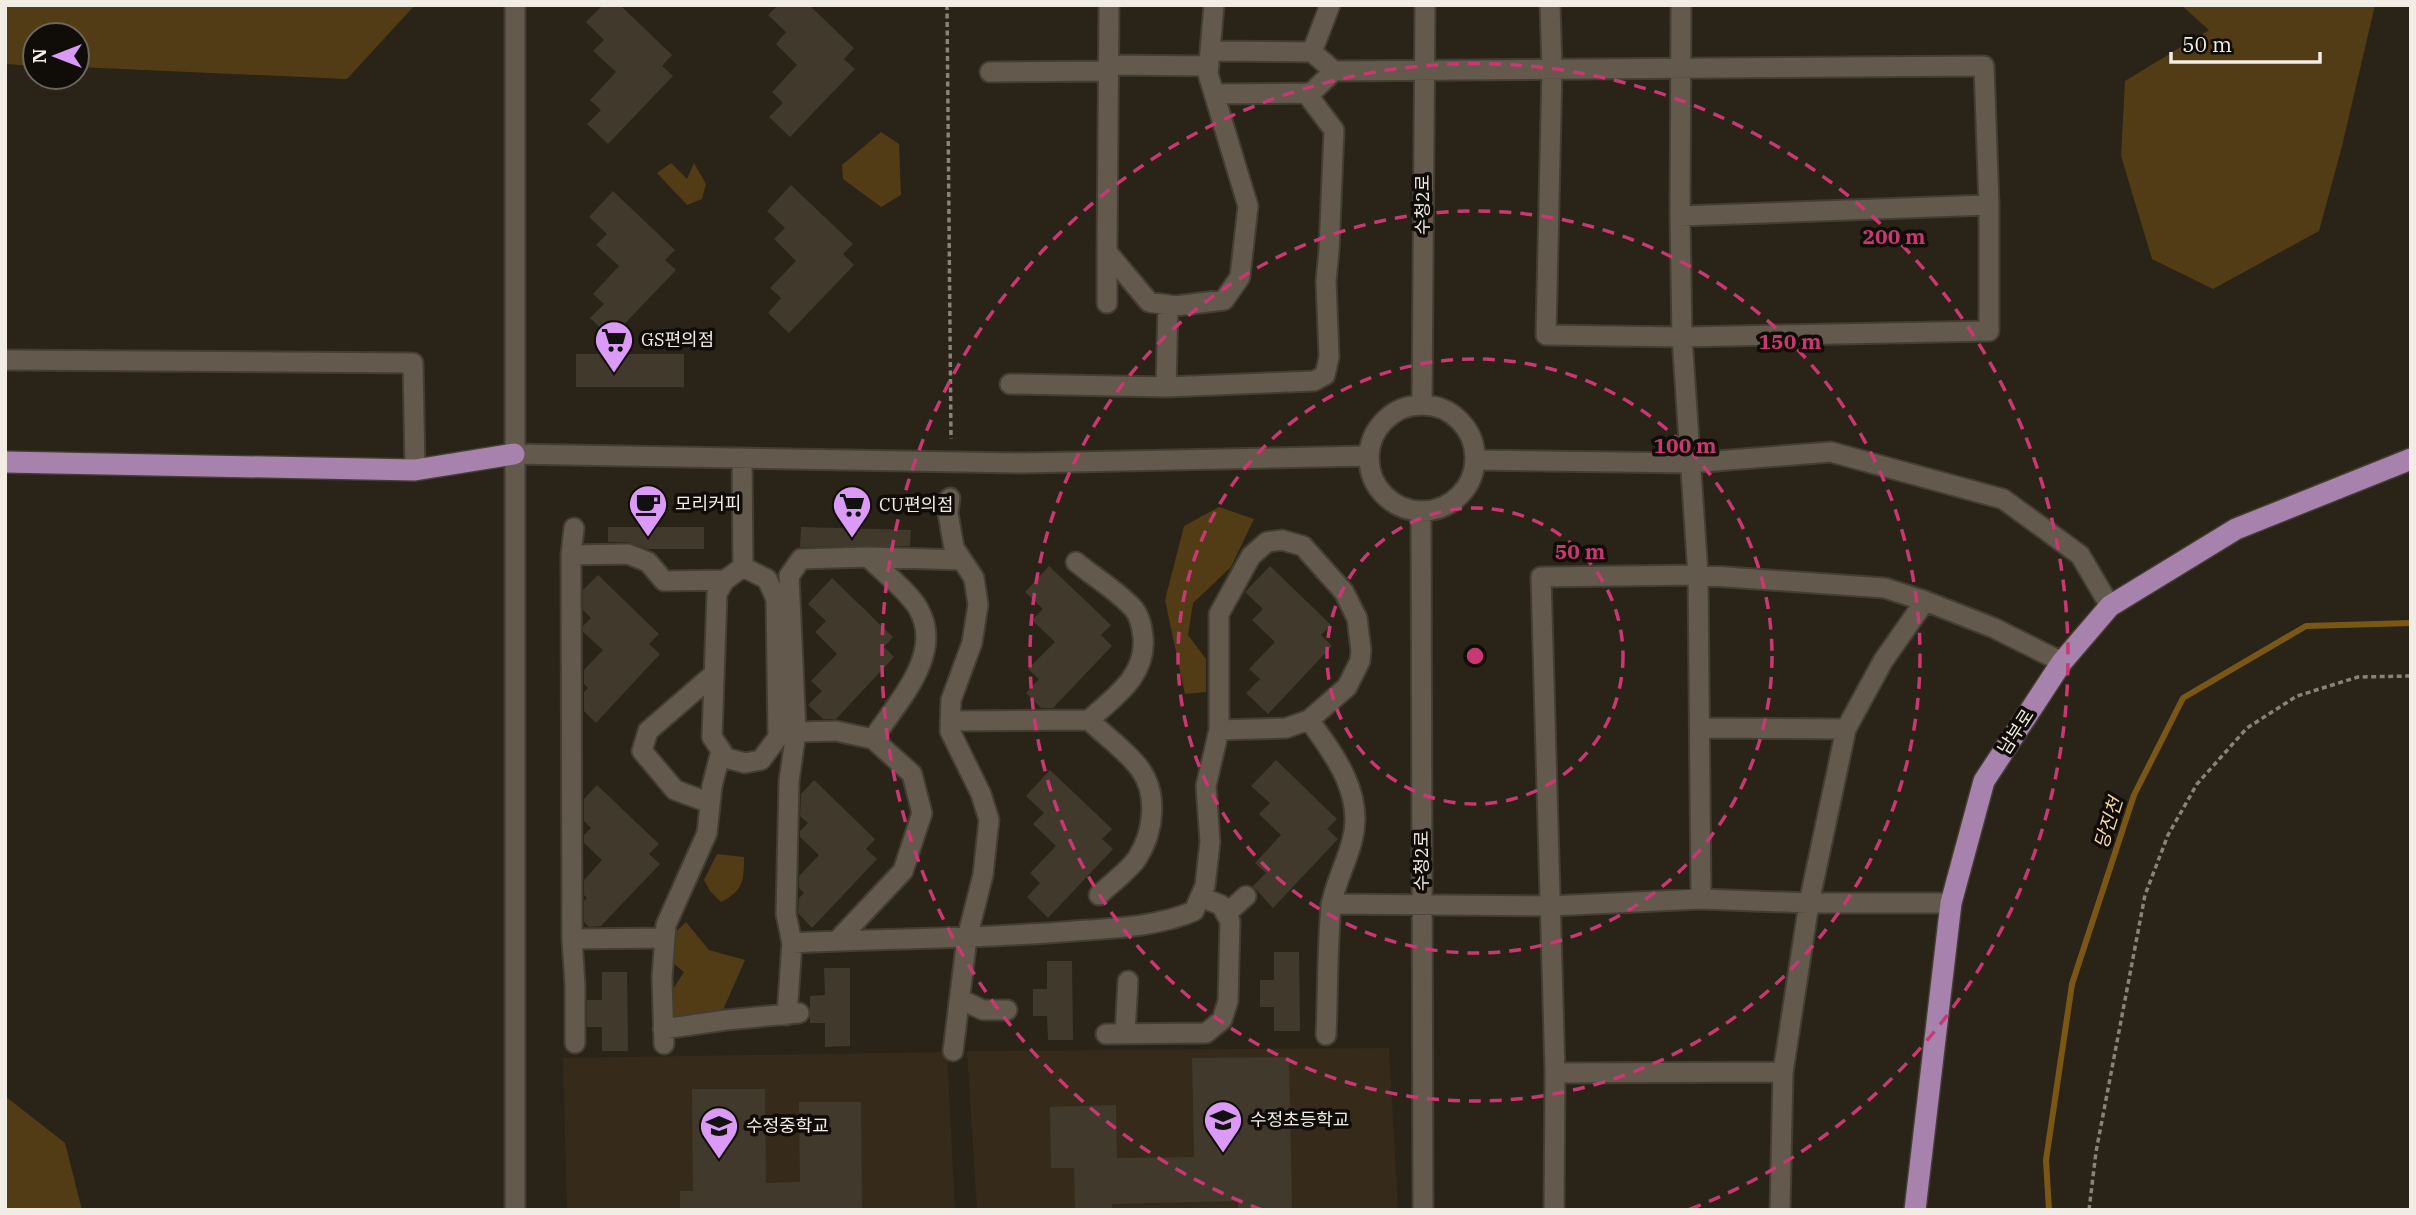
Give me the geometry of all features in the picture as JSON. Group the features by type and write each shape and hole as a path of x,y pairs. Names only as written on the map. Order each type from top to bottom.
{"main road":[{"path":"5,462 415,470 514,454"},
{"name":"남부로","path":"1916,1210 1951,903 1984,781 2062,662 2110,606 2236,529 2411,459"}],"street":[{"path":"515,5 515,1210"},
{"path":"1107,303 1109,5"},
{"path":"1107,252 1149,302 1168,305 1224,300 1240,277 1248,206 1208,74 1214,5"},
{"path":"1312,52 1330,5"},
{"name":"수청2로","path":"1422,405 1425,5"},
{"path":"990,72 1107,68 1312,52 1334,71 1424,72 1552,69 1984,66 1989,205 1989,331 1682,337 1546,335 1552,69 1550,5"},
{"path":"1681,5 1682,337 1698,575 1701,899"},
{"path":"1214,94 1311,93 1334,71"},
{"path":"1010,384 1166,387 1314,381 1325,375 1329,357 1326,281 1334,130 1306,93"},
{"path":"1680,216 1989,205"},
{"path":"1166,387 1168,305"},
{"path":"5,360 413,363 415,470"},
{"path":"1436,406 1461,421 1474,446 1474,474 1459,497 1448,506 1421,512 1404,509 1389,501 1378,489 1370,473 1368,456 1371,440 1385,420 1406,407 1436,406"},
{"path":"1475,460 1690,463 1830,452 2003,499 2080,555 2110,606"},
{"path":"514,454 1023,463 1368,456"},
{"path":"742,458 743,567"},
{"path":"950,498 948,513 954,548 974,578 978,605 972,643 951,699 950,731 981,794 989,820 983,875 967,938 953,1051"},
{"name":"수청2로","path":"1421,512 1423,1210"},
{"path":"574,528 571,555 572,939 575,1043"},
{"path":"792,943 967,938 1129,926 1176,919 1194,911 1205,886 1210,842 1206,786 1219,730 1219,614 1251,556 1267,542 1282,540 1303,547 1344,592 1357,618 1360,662 1346,687 1309,720 1286,728 1219,730"},
{"path":"571,555 628,554 648,562 664,581 725,580"},
{"path":"743,567 725,580 717,593 712,737 726,758 745,763 761,760 778,737 776,599 780,587 801,559 868,557 960,560"},
{"path":"868,557 917,606 925,624 927,648 918,672 873,739"},
{"path":"950,721 1088,720 1131,682 1144,649 1143,627 1134,608 1076,562"},
{"path":"743,567 780,587"},
{"path":"1554,1210 1555,1073 1541,577 1698,575 1885,588 1994,628 2062,662"},
{"path":"721,751 712,786 707,833 666,925 662,977 664,1037 726,1020 794,1014 792,943 786,914 789,781 796,732 780,587"},
{"path":"1780,1210 1783,1072 1808,903 1846,729 1882,661 1925,601"},
{"path":"710,803 675,790 642,751 648,731 714,674"},
{"path":"1088,720 1140,769 1150,789 1153,809 1138,858 1099,895"},
{"path":"1309,720 1348,781 1355,807 1353,838 1331,904 1326,1035"},
{"path":"1701,728 1846,729"},
{"path":"796,732 836,731 873,739 912,774 922,813 903,871 837,941"},
{"path":"1226,914 1247,896"},
{"path":"1128,981 1116,1034 1206,1033 1222,1020 1228,1001 1230,921 1221,905 1200,897"},
{"path":"1331,904 1550,906 1701,899 1808,903 1951,903"},
{"path":"572,939 665,938"},
{"path":"960,999 983,1010 1007,1010"},
{"path":"1555,1073 1783,1072"}],"path":[{"path":"947,5 951,439"},
{"path":"2089,1210 2096,1152 2145,895 2168,835 2197,783 2248,728 2298,696 2358,677 2411,676"}],"shaded area":[{"path":"5,5 415,5 347,79 91,68 91,21 21,21 21,65 5,64"},
{"path":"2181,5 2375,5 2319,231 2213,289 2152,259 2121,156 2125,81 2209,30"},
{"path":"881,132 899,144 901,195 881,207 843,179 842,165"},
{"path":"671,163 687,179 694,163 706,184 702,199 687,205 657,173"},
{"path":"1219,507 1254,519 1231,567 1193,603 1188,635 1206,659 1206,692 1185,694 1165,600 1184,526"},
{"path":"717,854 744,857 741,884 734,894 721,902 704,880"},
{"path":"686,922 709,950 745,960 719,1019 680,1033 662,1006 684,972 657,950"},
{"path":"1389,1048 1398,1210 977,1210 967,1051"},
{"path":"947,1052 955,1210 567,1210 563,1058"},
{"path":"5,1096 65,1143 82,1210 5,1210"}],"building":[{"path":"603,5 620,5 672,55 662,66 673,76 608,144 587,124 601,110 590,100 616,72 593,51 604,40 586,22"},
{"path":"778,5 809,5 854,48 844,59 855,69 790,137 769,117 783,103 772,92 797,65 776,44 786,32 768,15"},
{"path":"791,185 853,244 843,254 854,265 789,333 768,313 781,298 770,288 796,261 774,239 785,228 767,211"},
{"path":"613,191 675,250 665,260 676,270 611,338 590,318 604,304 593,294 619,266 596,245 607,234 589,217"},
{"path":"576,354 684,354 684,387 576,387"},
{"path":"608,527 704,527 704,549 648,549 628,542 608,542"},
{"path":"801,527 911,530 910,546 800,547"},
{"path":"1049,566 1111,625 1101,635 1112,646 1053,708 1041,708 1026,693 1039,679 1028,669 1055,642 1032,620 1043,609 1025,592"},
{"path":"1270,566 1331,625 1321,635 1332,646 1268,714 1246,693 1260,679 1249,669 1275,642 1252,620 1263,609 1245,592"},
{"path":"598,575 659,634 649,644 660,654 596,723 584,711 584,692 588,688 584,684 584,670 603,650 583,632 583,626 591,618 583,610 583,590"},
{"path":"832,578 893,637 884,647 894,657 836,719 823,719 808,705 822,691 811,681 837,654 815,632 826,621 808,604"},
{"path":"1276,760 1337,819 1327,829 1338,839 1273,908 1253,886 1266,873 1255,863 1281,835 1259,814 1270,803 1251,786"},
{"path":"1050,770 1112,829 1102,839 1113,849 1048,918 1027,897 1040,883 1030,873 1056,846 1033,824 1044,813 1026,796"},
{"path":"814,780 875,839 866,849 877,859 812,928 798,913 799,898 804,893 799,888 799,876 819,855 800,837 800,831 808,823 800,816 801,794"},
{"path":"597,785 659,844 649,854 660,864 601,926 589,927 584,922 584,901 587,898 584,895 584,880 602,860 584,843 584,835 591,828 584,821 584,799"},
{"path":"1274,952 1299,952 1300,1031 1274,1031 1274,1007 1260,1007 1260,980 1274,980"},
{"path":"1047,961 1072,961 1073,1040 1048,1040 1047,1016 1033,1016 1033,989 1047,989"},
{"path":"824,968 850,968 850,1046 825,1047 825,1023 810,1023 810,996 825,995"},
{"path":"602,972 627,972 628,1051 602,1051 602,1027 587,1027 587,1000 602,1000"},
{"path":"1289,1057 1292,1210 1238,1210 1238,1201 1112,1204 1112,1210 1075,1210 1074,1168 1051,1168 1050,1107 1116,1105 1117,1158 1194,1157 1192,1058"},
{"name":"수정중학교","path":"692,1089 765,1089 766,1183 800,1182 799,1102 861,1102 862,1210 680,1210 680,1191 693,1191"}],"waterway":[{"name":"당진천","path":"2049,1210 2046,1160 2072,984 2134,795 2183,698 2306,626 2411,623"}],"place":[{"name":"GS편의점","path":"614,374"},
{"name":"모리커피","path":"648,538"},
{"name":"CU편의점","path":"852,539"},
{"name":"수정초등학교","path":"1223,1154"},
{"name":"수정중학교","path":"719,1160"}]}
